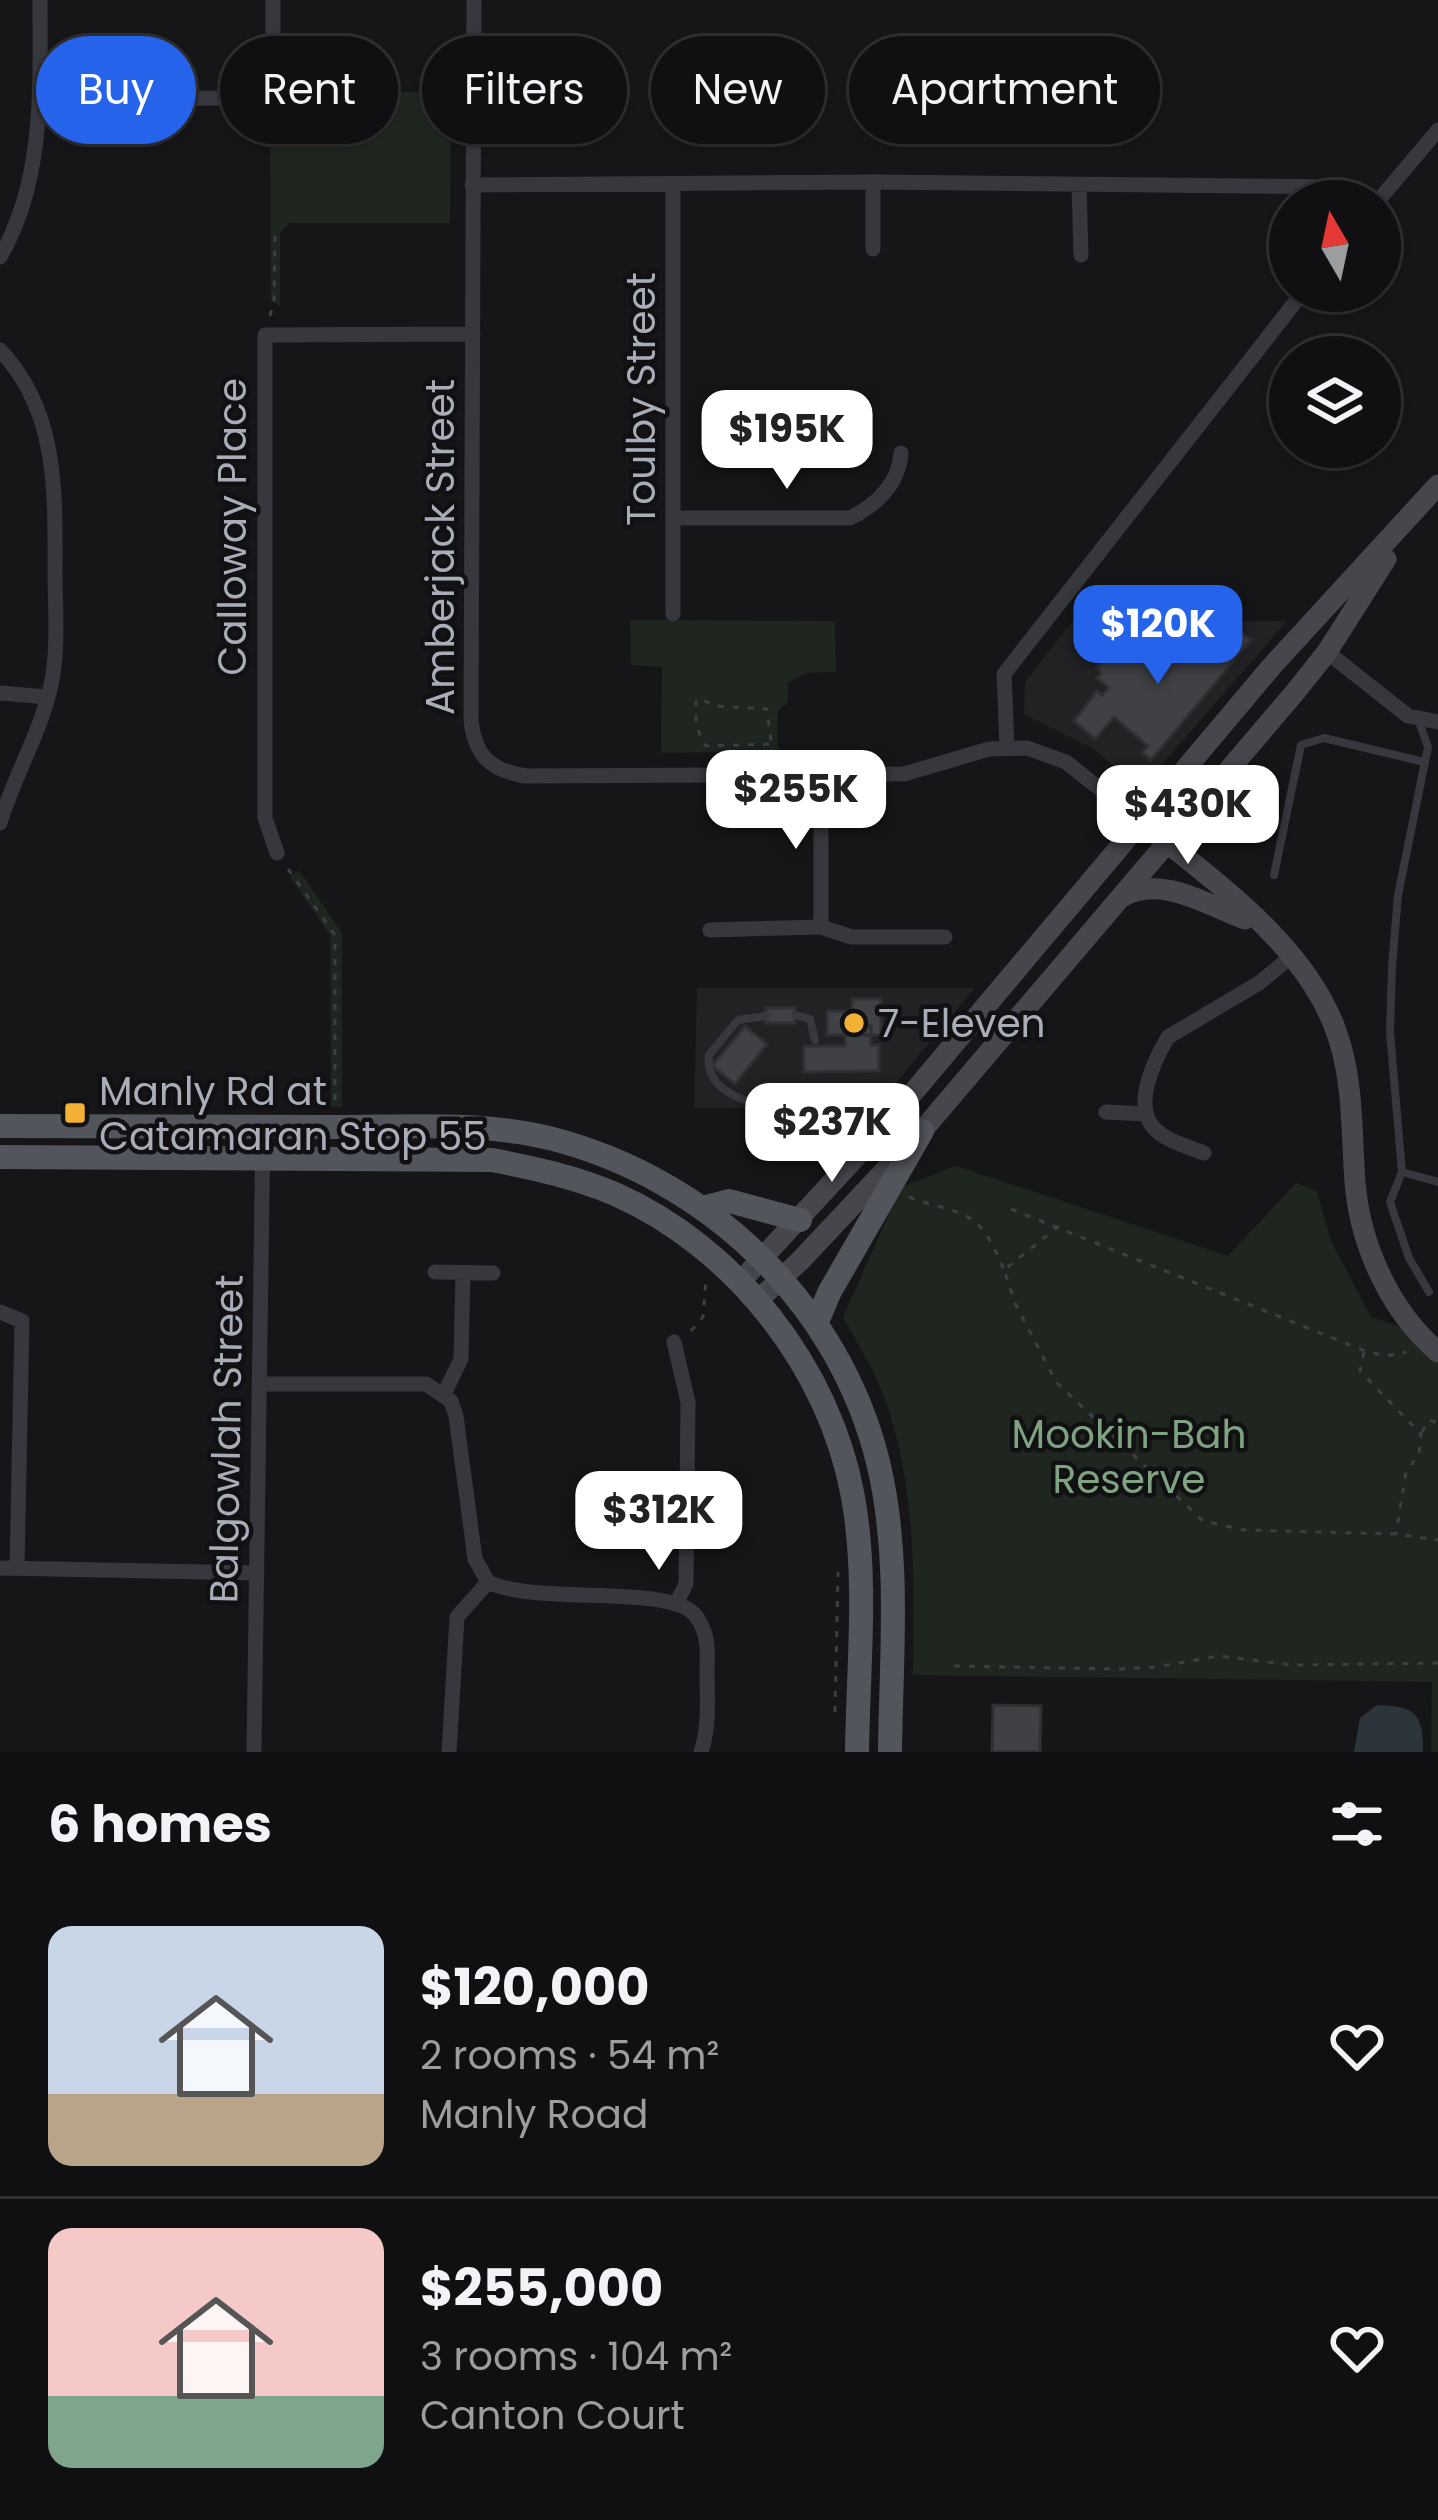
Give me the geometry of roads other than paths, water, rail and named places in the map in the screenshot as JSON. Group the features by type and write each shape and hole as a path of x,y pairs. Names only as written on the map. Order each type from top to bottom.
{"main road":[{"path":"729,1283 764,1259 890,1120 1272,666 1438,485"},
{"path":"757,1301 922,1131 1327,652 1415,512"},
{"path":"1143,823 1292,956 1334,1026 1350,1079 1355,1188 1370,1252 1401,1314 1438,1352"},
{"path":"1118,900 1135,890 1161,887 1262,926"},
{"path":"0,1126 475,1127 518,1132 613,1160 702,1208 782,1279 816,1324 862,1412 883,1485 891,1566 890,1752"},
{"path":"816,1324 922,1131"},
{"path":"0,1156 449,1158 513,1164 618,1195 690,1239 729,1283 757,1301 790,1343 836,1436 853,1496 860,1565 857,1752"},
{"path":"702,1208 729,1201 800,1220"}],"street":[{"path":"40,0 40,36"},
{"path":"196,98 239,98 264,87 273,65 273,0"},
{"name":"Amberjack Street","path":"474,0 471,720 481,757 498,771 525,776 821,776 904,774 1007,747 1028,748 1066,762 1143,823"},
{"path":"0,257 29,180 36,128"},
{"path":"1396,180 1438,130"},
{"path":"472,185 873,182 1269,187"},
{"path":"873,182 873,249"},
{"name":"Toulby Street","path":"673,184 673,614"},
{"path":"1079,185 1081,255"},
{"path":"1007,747 1004,674 1288,312"},
{"name":"Calloway Place","path":"277,853 265,818 265,335 473,334"},
{"path":"0,350 20,371 50,440 55,497 55,666 0,824"},
{"path":"675,518 850,518 871,508 900,472 902,453"},
{"path":"1327,652 1418,720 1438,722"},
{"path":"0,693 47,697"},
{"path":"821,776 821,928"},
{"path":"710,930 821,928 852,937 945,937"},
{"path":"1204,1153 1168,1138 1146,1114 1154,1065 1168,1037 1259,983 1292,956"},
{"path":"1106,1112 1146,1114"},
{"name":"Balgowlah Street","path":"254,1752 263,1126"},
{"path":"435,1272 493,1273"},
{"path":"444,1394 461,1359 463,1273"},
{"path":"0,1312 22,1321 9,1568 257,1573"},
{"path":"674,1342 688,1402 686,1584 677,1602"},
{"path":"259,1384 426,1384 444,1394 457,1416 475,1559 488,1582 531,1595 677,1602 694,1613 708,1639 707,1736 701,1752"},
{"path":"448,1752 457,1618 488,1582"}],"lane":[{"path":"1418,720 1426,738 1424,761 1398,895 1392,967 1390,1032 1402,1172 1390,1202 1409,1258 1429,1292"},
{"path":"1274,875 1301,745 1324,738 1424,761"},
{"path":"747,1101 718,1085 709,1071 709,1055 738,1021 766,1016"},
{"path":"795,1016 810,1019 814,1040"},
{"path":"513,1164 518,1132"},
{"path":"1402,1172 1438,1182"}],"place":[{"name":"7-Eleven","path":"854,1023"},
{"name":"Manly Rd at Catamaran Stop 55","path":"75,1113"}],"park label":[{"name":"Mookin-Bah Reserve","path":"1129,1456"}]}
